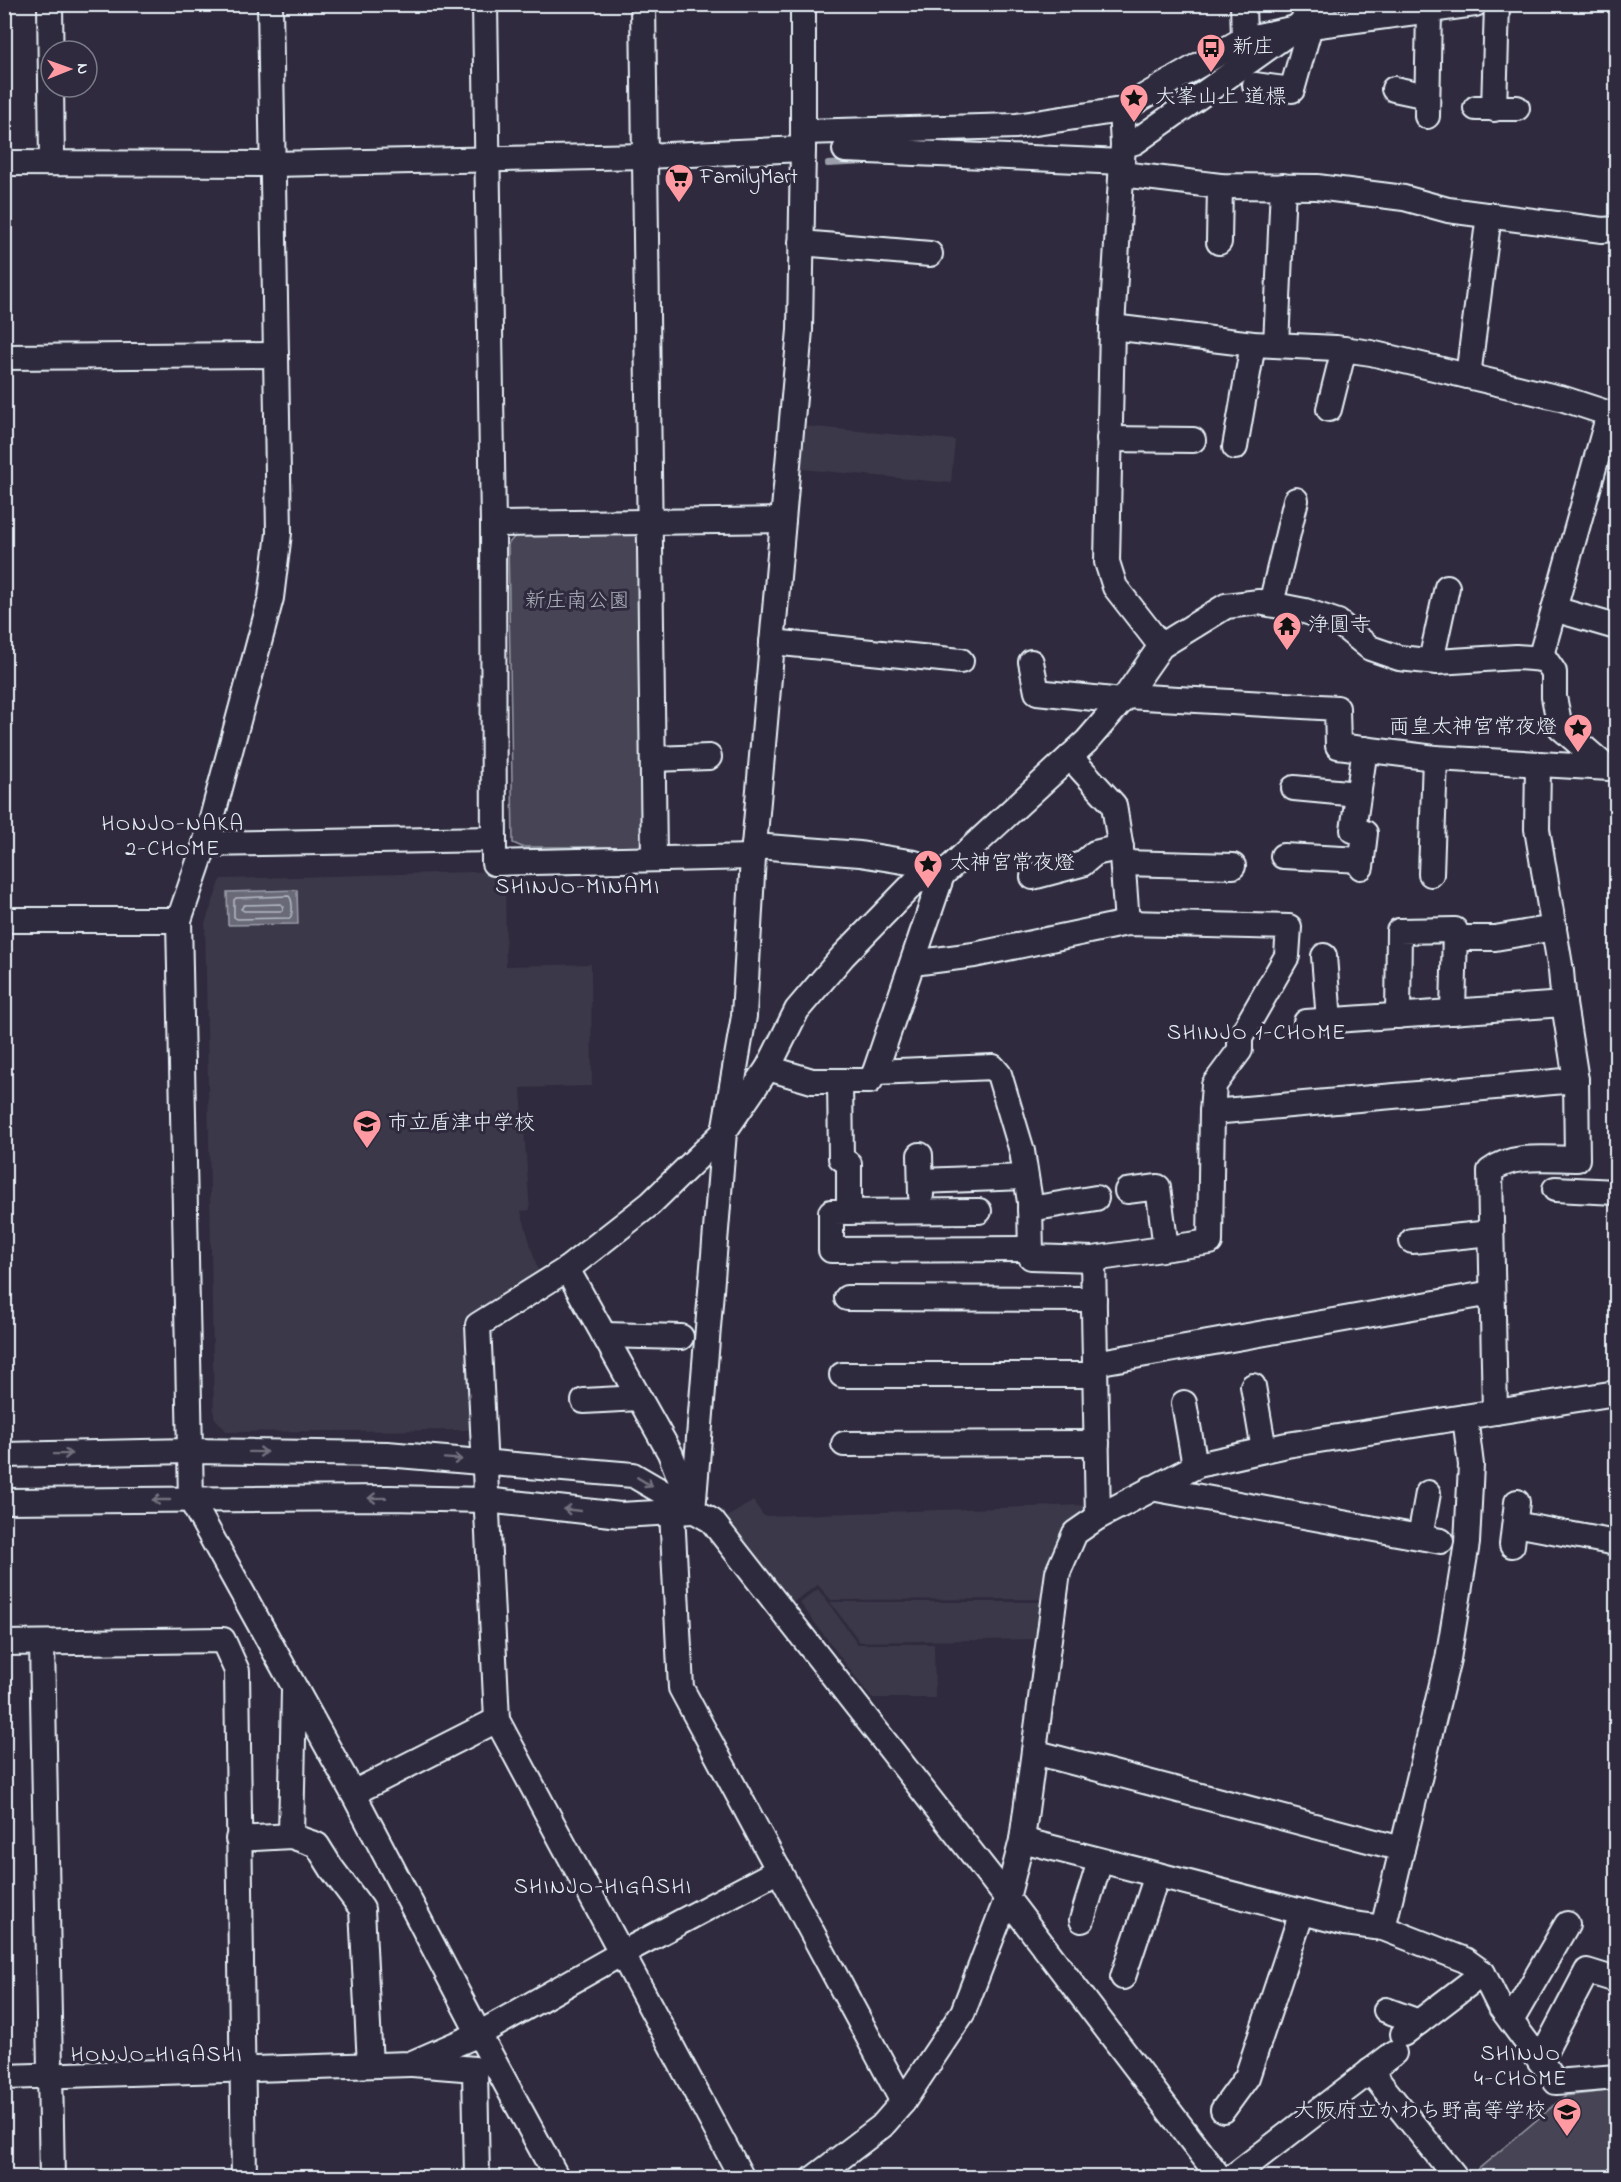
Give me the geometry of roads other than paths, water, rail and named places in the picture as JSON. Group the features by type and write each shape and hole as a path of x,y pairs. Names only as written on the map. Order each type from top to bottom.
{"street":[{"path":"50,4 52,162"},
{"path":"270,4 279,533 271,598 205,844 178,920 191,1500 353,1793 557,2178"},
{"path":"484,4 493,524 494,863 654,858 754,851 860,854 915,863 938,876"},
{"path":"643,4 654,858"},
{"path":"803,4 800,330 771,642 754,851 744,1016 724,1132 682,1511 681,1688 903,2102"},
{"path":"1243,4 1244,39"},
{"path":"1255,85 1293,90 1303,27 1310,14 1324,4"},
{"path":"4,163 272,164 645,156 803,140 1016,126 1122,110 1244,39 1303,27 1475,4"},
{"path":"1496,108 1497,4"},
{"path":"1394,89 1427,106 1429,10"},
{"path":"1122,160 1135,142 1303,27"},
{"path":"1122,110 1122,160 1112,327 1107,562 1116,587 1161,646"},
{"path":"845,150 1122,160 1220,186 1317,187 1404,198 1448,210 1602,230 1617,229"},
{"path":"1219,242 1220,186"},
{"path":"1235,447 1264,345 1283,186"},
{"path":"1468,376 1489,215"},
{"path":"801,243 930,254"},
{"path":"1112,327 1264,345 1344,349 1371,353 1564,399 1613,415 1540,659"},
{"path":"1329,409 1344,349"},
{"path":"4,357 276,355"},
{"path":"1109,439 1194,440"},
{"path":"1271,604 1296,500"},
{"path":"493,524 783,519"},
{"path":"1431,661 1447,587"},
{"path":"742,2178 497,1720 478,1325 567,1269 650,1204 724,1132 768,1068 797,1010 843,956 915,882 938,876 1087,741 1124,699 1161,646 1226,606 1259,602 1305,611 1338,622 1370,648 1399,658 1431,661 1516,657 1545,659 1554,672 1554,697 1560,727 1611,768"},
{"path":"1554,609 1617,627"},
{"path":"771,642 961,661"},
{"path":"1031,662 1037,692 1124,699 1337,708 1338,746 1435,758 1611,768"},
{"path":"1283,856 1362,863 1365,833 1353,830 1365,749"},
{"path":"653,759 709,757"},
{"path":"1070,757 1114,805 1122,855 1127,923"},
{"path":"1431,874 1435,758"},
{"path":"1495,1412 1490,1171 1500,1163 1520,1159 1577,1159 1576,1080 1537,829 1538,764"},
{"path":"1294,788 1358,794"},
{"path":"205,844 494,839"},
{"path":"1033,877 1082,864 1095,853 1233,866"},
{"path":"768,1068 812,1082 870,1081 913,963 938,876"},
{"path":"4,920 178,920"},
{"path":"875,1072 993,1067 999,1074 1022,1151 1030,1209 1031,1257 1093,1259 1210,1242 1214,1085 1240,1050 1240,1038 1287,956 1289,927 1127,923 974,955 913,963"},
{"path":"1466,939 1495,938 1554,928"},
{"path":"1398,1016 1399,931 1455,930 1453,1012"},
{"path":"1324,956 1318,1021 1564,1004"},
{"path":"1212,1112 1576,1080"},
{"path":"840,1081 841,1158 849,1164 849,1212"},
{"path":"920,1155 921,1190 1025,1177"},
{"path":"1127,1191 1158,1187 1166,1248"},
{"path":"1555,1190 1617,1192"},
{"path":"1030,1209 1096,1198"},
{"path":"979,1211 831,1212 831,1250 1031,1249"},
{"path":"1412,1241 1491,1233"},
{"path":"1093,1259 1098,1517"},
{"path":"567,1269 670,1453 682,1511"},
{"path":"842,1375 1095,1369 1492,1293"},
{"path":"847,1298 1094,1299"},
{"path":"604,1335 681,1337"},
{"path":"1253,1386 1264,1450"},
{"path":"820,2176 882,2126 903,2102 963,2013 1007,1898 1022,1840 1058,1572 1075,1533 1098,1517 1195,1467 1264,1450 1617,1393"},
{"path":"584,1401 639,1398"},
{"path":"1184,1403 1195,1467"},
{"path":"1383,1928 1448,1659 1467,1543 1471,1465 1465,1417"},
{"path":"844,1444 1097,1443"},
{"path":"4,1455 189,1451 387,1454 486,1461 633,1475 682,1511 712,1521 1007,1898 1220,2178"},
{"path":"1151,1488 1430,1539 1428,1493"},
{"path":"4,1501 390,1498 486,1500 620,1515 682,1511"},
{"path":"1515,1523 1617,1543"},
{"path":"4,1644 223,1640 237,1671 244,2178"},
{"path":"42,1643 52,2178"},
{"path":"291,1836 294,1687"},
{"path":"353,1793 497,1720"},
{"path":"1034,1752 1402,1849"},
{"path":"238,1839 291,1836 317,1845 362,1909 370,2066"},
{"path":"1022,1840 1345,1923 1383,1928 1465,1960 1483,1973 1498,2005 1556,2082 1617,2077"},
{"path":"1082,1920 1100,1861"},
{"path":"410,2064 479,2034 622,1953 779,1870"},
{"path":"1123,1977 1157,1875"},
{"path":"1223,2110 1247,2077 1302,1912"},
{"path":"1511,2021 1567,1924"},
{"path":"1540,2061 1587,1971 1617,1980"},
{"path":"1231,2178 1370,2071 1405,2036 1483,1973"},
{"path":"1386,2010 1405,2036"},
{"path":"4,2077 410,2064 475,2069 477,2178"},
{"path":"1370,2071 1454,2175"}],"water":[{"path":"297,890 298,924 228,925 227,892"}],"waterway":[{"path":"1329,13 1342,4"},
{"path":"828,164 866,162"}],"place":[{"name":"新庄","path":"1211,74"},
{"name":"大峯山上 道標","path":"1134,124"},
{"name":"FamilyMart","path":"679,204"},
{"name":"浄圓寺","path":"1287,652"},
{"name":"両皇太神宮常夜燈","path":"1578,754"},
{"name":"太神宮常夜燈","path":"928,890"},
{"name":"市立盾津中学校","path":"367,1150"},
{"name":"大阪府立かわち野高等学校","path":"1567,2138"}],"district":[{"name":"HONJO-NAKA 2-CHOME","path":"173,838"},
{"name":"SHINJO-MINAMI","path":"578,888"},
{"name":"SHINJO 1-CHOME","path":"1257,1034"},
{"name":"SHINJO-HIGASHI","path":"603,1888"},
{"name":"HONJO-HIGASHI","path":"157,2056"},
{"name":"SHINJO 4-CHOME","path":"1521,2068"}],"park label":[{"name":"新庄南公園","path":"577,602"}]}
